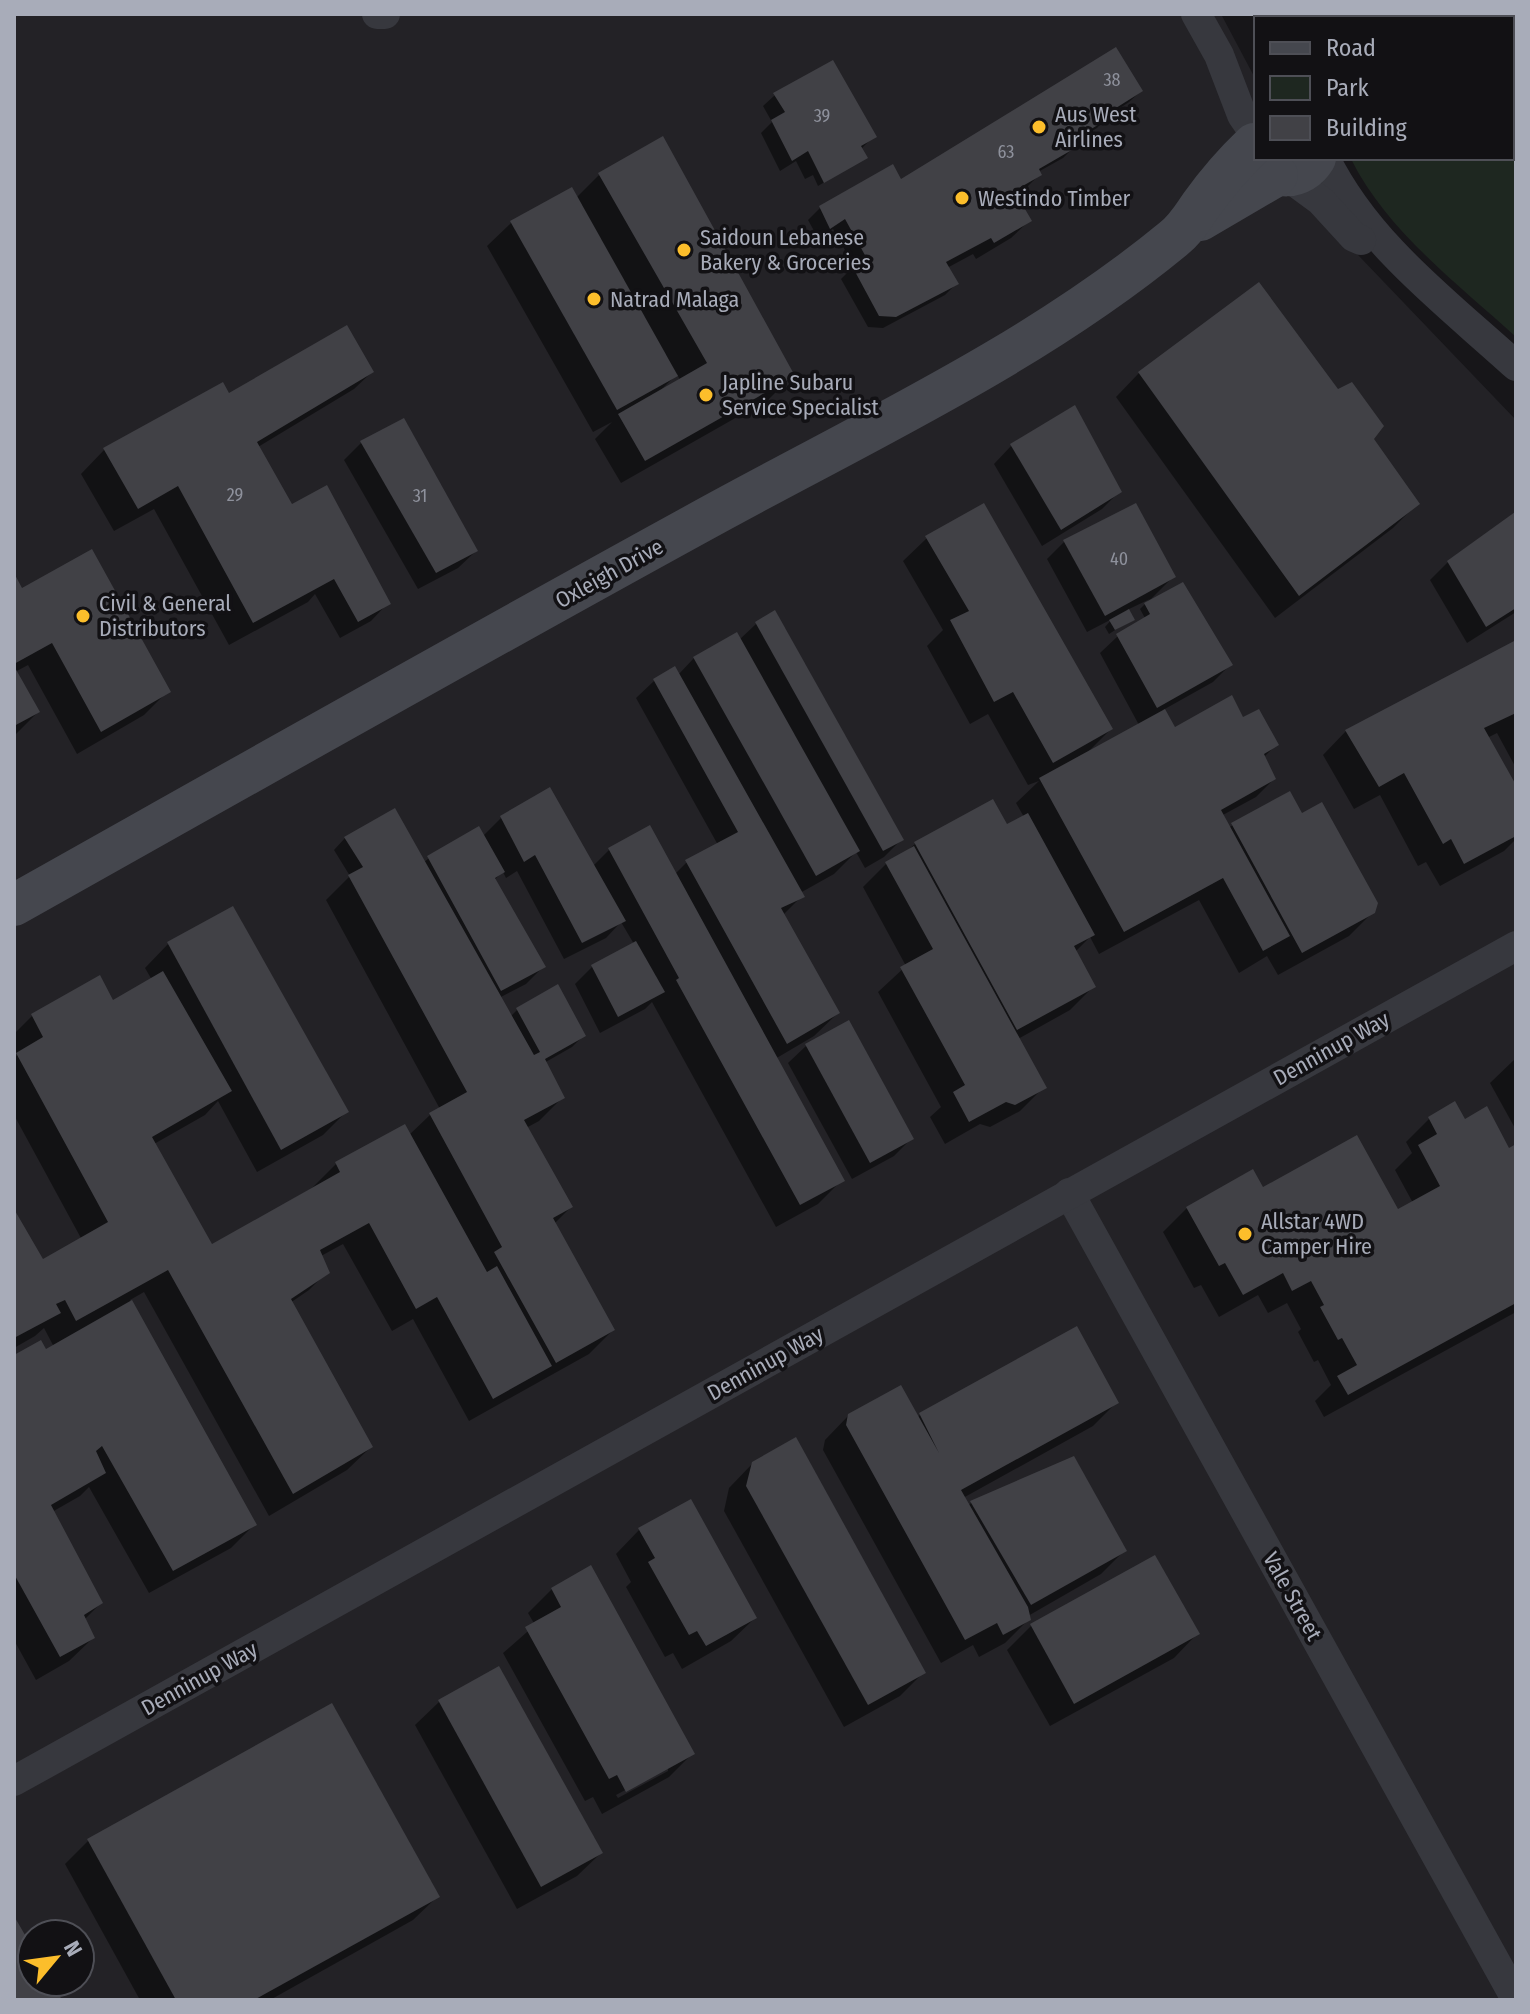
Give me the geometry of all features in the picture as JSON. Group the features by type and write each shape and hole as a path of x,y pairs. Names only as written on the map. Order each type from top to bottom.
{"street":[{"path":"377,14 385,14"},
{"path":"1196,14 1219,55 1242,115 1254,132"},
{"path":"1219,55 1254,88"},
{"name":"Oxleigh Drive","path":"14,905 653,548 949,387 1107,292 1191,223 1207,217 1264,160"},
{"path":"1277,160 1354,237 1395,257"},
{"path":"1326,160 1341,190 1395,257 1516,366"},
{"name":"Denninup Way","path":"14,1781 1516,946"},
{"name":"Vale Street","path":"1069,1193 1516,1999"}],"shaded area":[{"path":"14,14 1221,14 1254,76 1254,160 1258,160 1337,233 1516,420 1516,2000 14,2000"}],"green space":[{"path":"1516,122 1516,337 1403,233 1366,185 1352,160 1514,160"}],"building":[{"path":"1116,47 1143,91 1108,113 1111,117 1073,140 1077,147 1039,169 1042,175 1010,193 1014,199 1018,197 1032,221 994,243 991,238 946,262 959,284 896,317 879,316 852,266 866,257 845,219 830,229 819,206 893,164 901,179"},
{"path":"833,60 877,137 861,146 868,158 824,183 808,151 792,161 771,120 785,112 773,93"},
{"name":"Saidoun Lebanese Bakery & Groceries","path":"663,136 795,376 645,461 618,414 707,363 598,173"},
{"name":"Natrad Malaga","path":"572,187 678,376 617,410 510,221"},
{"path":"1259,282 1338,389 1352,382 1384,426 1374,439 1420,504 1299,596 1138,372"},
{"path":"347,325 374,372 257,442 292,504 327,485 391,604 358,622 334,579 253,623 178,486 138,509 103,448 223,382 229,393"},
{"path":"1075,405 1122,492 1061,530 1010,444"},
{"path":"404,418 478,551 436,573 360,441"},
{"path":"984,503 1113,729 1053,763 1013,692 994,702 950,620 969,611 925,536"},
{"path":"1136,503 1176,577 1105,616 1063,540"},
{"path":"1515,512 1516,608 1486,627 1447,561"},
{"name":"Civil & General Distributors","path":"92,549 171,692 101,732 52,643 14,664 14,573 22,588"},
{"path":"1183,582 1233,665 1157,708 1116,634 1150,614 1144,603"},
{"path":"1129,609 1135,620 1115,630 1109,620"},
{"path":"775,610 904,840 883,851 755,622"},
{"path":"737,632 860,851 816,876 693,657"},
{"path":"1516,640 1516,713 1484,728 1516,785 1516,836 1464,864 1451,839 1443,844 1404,773 1379,787 1345,730"},
{"path":"14,666 40,712 14,726"},
{"path":"675,666 805,897 781,908 840,1013 787,1044 685,860 738,832 653,679"},
{"path":"1232,695 1243,717 1259,709 1279,745 1264,754 1276,779 1221,810 1290,936 1263,951 1223,878 1124,932 1039,778 1165,709 1175,727"},
{"path":"550,787 626,921 582,943 535,855 524,862 500,816"},
{"path":"1290,791 1302,813 1322,802 1378,903 1375,913 1302,953 1231,823"},
{"path":"993,799 1007,824 1028,813 1095,935 1074,946 1096,987 1017,1030 914,842"},
{"path":"395,808 534,1055 540,1052 516,1008 558,984 586,1036 545,1059 565,1098 524,1120 573,1207 553,1218 615,1330 556,1363 494,1252 502,1247 429,1113 467,1092 348,875 363,867 344,837"},
{"path":"650,825 845,1181 800,1205 676,980 679,978 608,848"},
{"path":"479,826 505,872 495,878 546,967 501,991 427,856"},
{"path":"914,846 1047,1088 1015,1105 1006,1102 969,1122 953,1092 965,1085 900,967 933,949 885,862"},
{"path":"233,906 349,1112 281,1150 167,942"},
{"path":"636,941 665,992 618,1017 591,965"},
{"path":"163,971 232,1091 152,1137 212,1244 340,1172 335,1162 405,1124 487,1272 497,1266 552,1366 493,1399 437,1297 416,1309 369,1223 320,1250 330,1273 291,1299 373,1447 293,1494 168,1270 76,1321 65,1300 56,1304 61,1313 14,1338 14,1209 43,1259 108,1222 16,1053 43,1037 31,1014 100,975 113,1000"},
{"path":"849,1020 914,1139 870,1163 805,1044"},
{"path":"1455,1101 1465,1119 1487,1106 1509,1148 1516,1144 1516,1303 1348,1395 1337,1376 1357,1365 1342,1338 1338,1340 1320,1307 1324,1305 1311,1281 1292,1291 1283,1273 1243,1295 1225,1263 1219,1266 1186,1207 1253,1169 1263,1187 1357,1135 1398,1209 1440,1186 1418,1145 1437,1134 1428,1117"},
{"path":"132,1300 257,1525 173,1571 102,1446 96,1451 106,1473 51,1505 103,1603 84,1615 95,1638 60,1657 14,1574 14,1355 41,1340 46,1349"},
{"path":"1077,1326 1119,1403 961,1490 1028,1607 1031,1620 1003,1635 997,1623 965,1640 846,1425 848,1414 901,1385 939,1453 919,1413"},
{"path":"796,1437 926,1673 868,1705 746,1486 752,1462"},
{"path":"1074,1456 1127,1551 1031,1605 970,1501"},
{"path":"691,1499 757,1618 706,1646 697,1631 689,1635 648,1562 655,1558 638,1528"},
{"path":"1155,1555 1200,1634 1074,1704 1030,1624"},
{"path":"591,1565 695,1754 626,1792 617,1775 609,1779 525,1627 561,1607 551,1588"},
{"path":"499,1666 603,1853 541,1887 438,1700"},
{"path":"332,1703 440,1897 254,2000 176,2000 87,1839"},
{"path":"14,1916 16,1998 62,2000 14,2000"}],"place":[{"name":"Aus West Airlines","path":"1039,127"},
{"name":"Westindo Timber","path":"962,198"},
{"name":"Saidoun Lebanese Bakery & Groceries","path":"684,250"},
{"name":"Natrad Malaga","path":"594,299"},
{"name":"Japline Subaru Service Specialist","path":"706,395"},
{"name":"Civil & General Distributors","path":"83,616"},
{"name":"Allstar 4WD Camper Hire","path":"1245,1234"}]}
